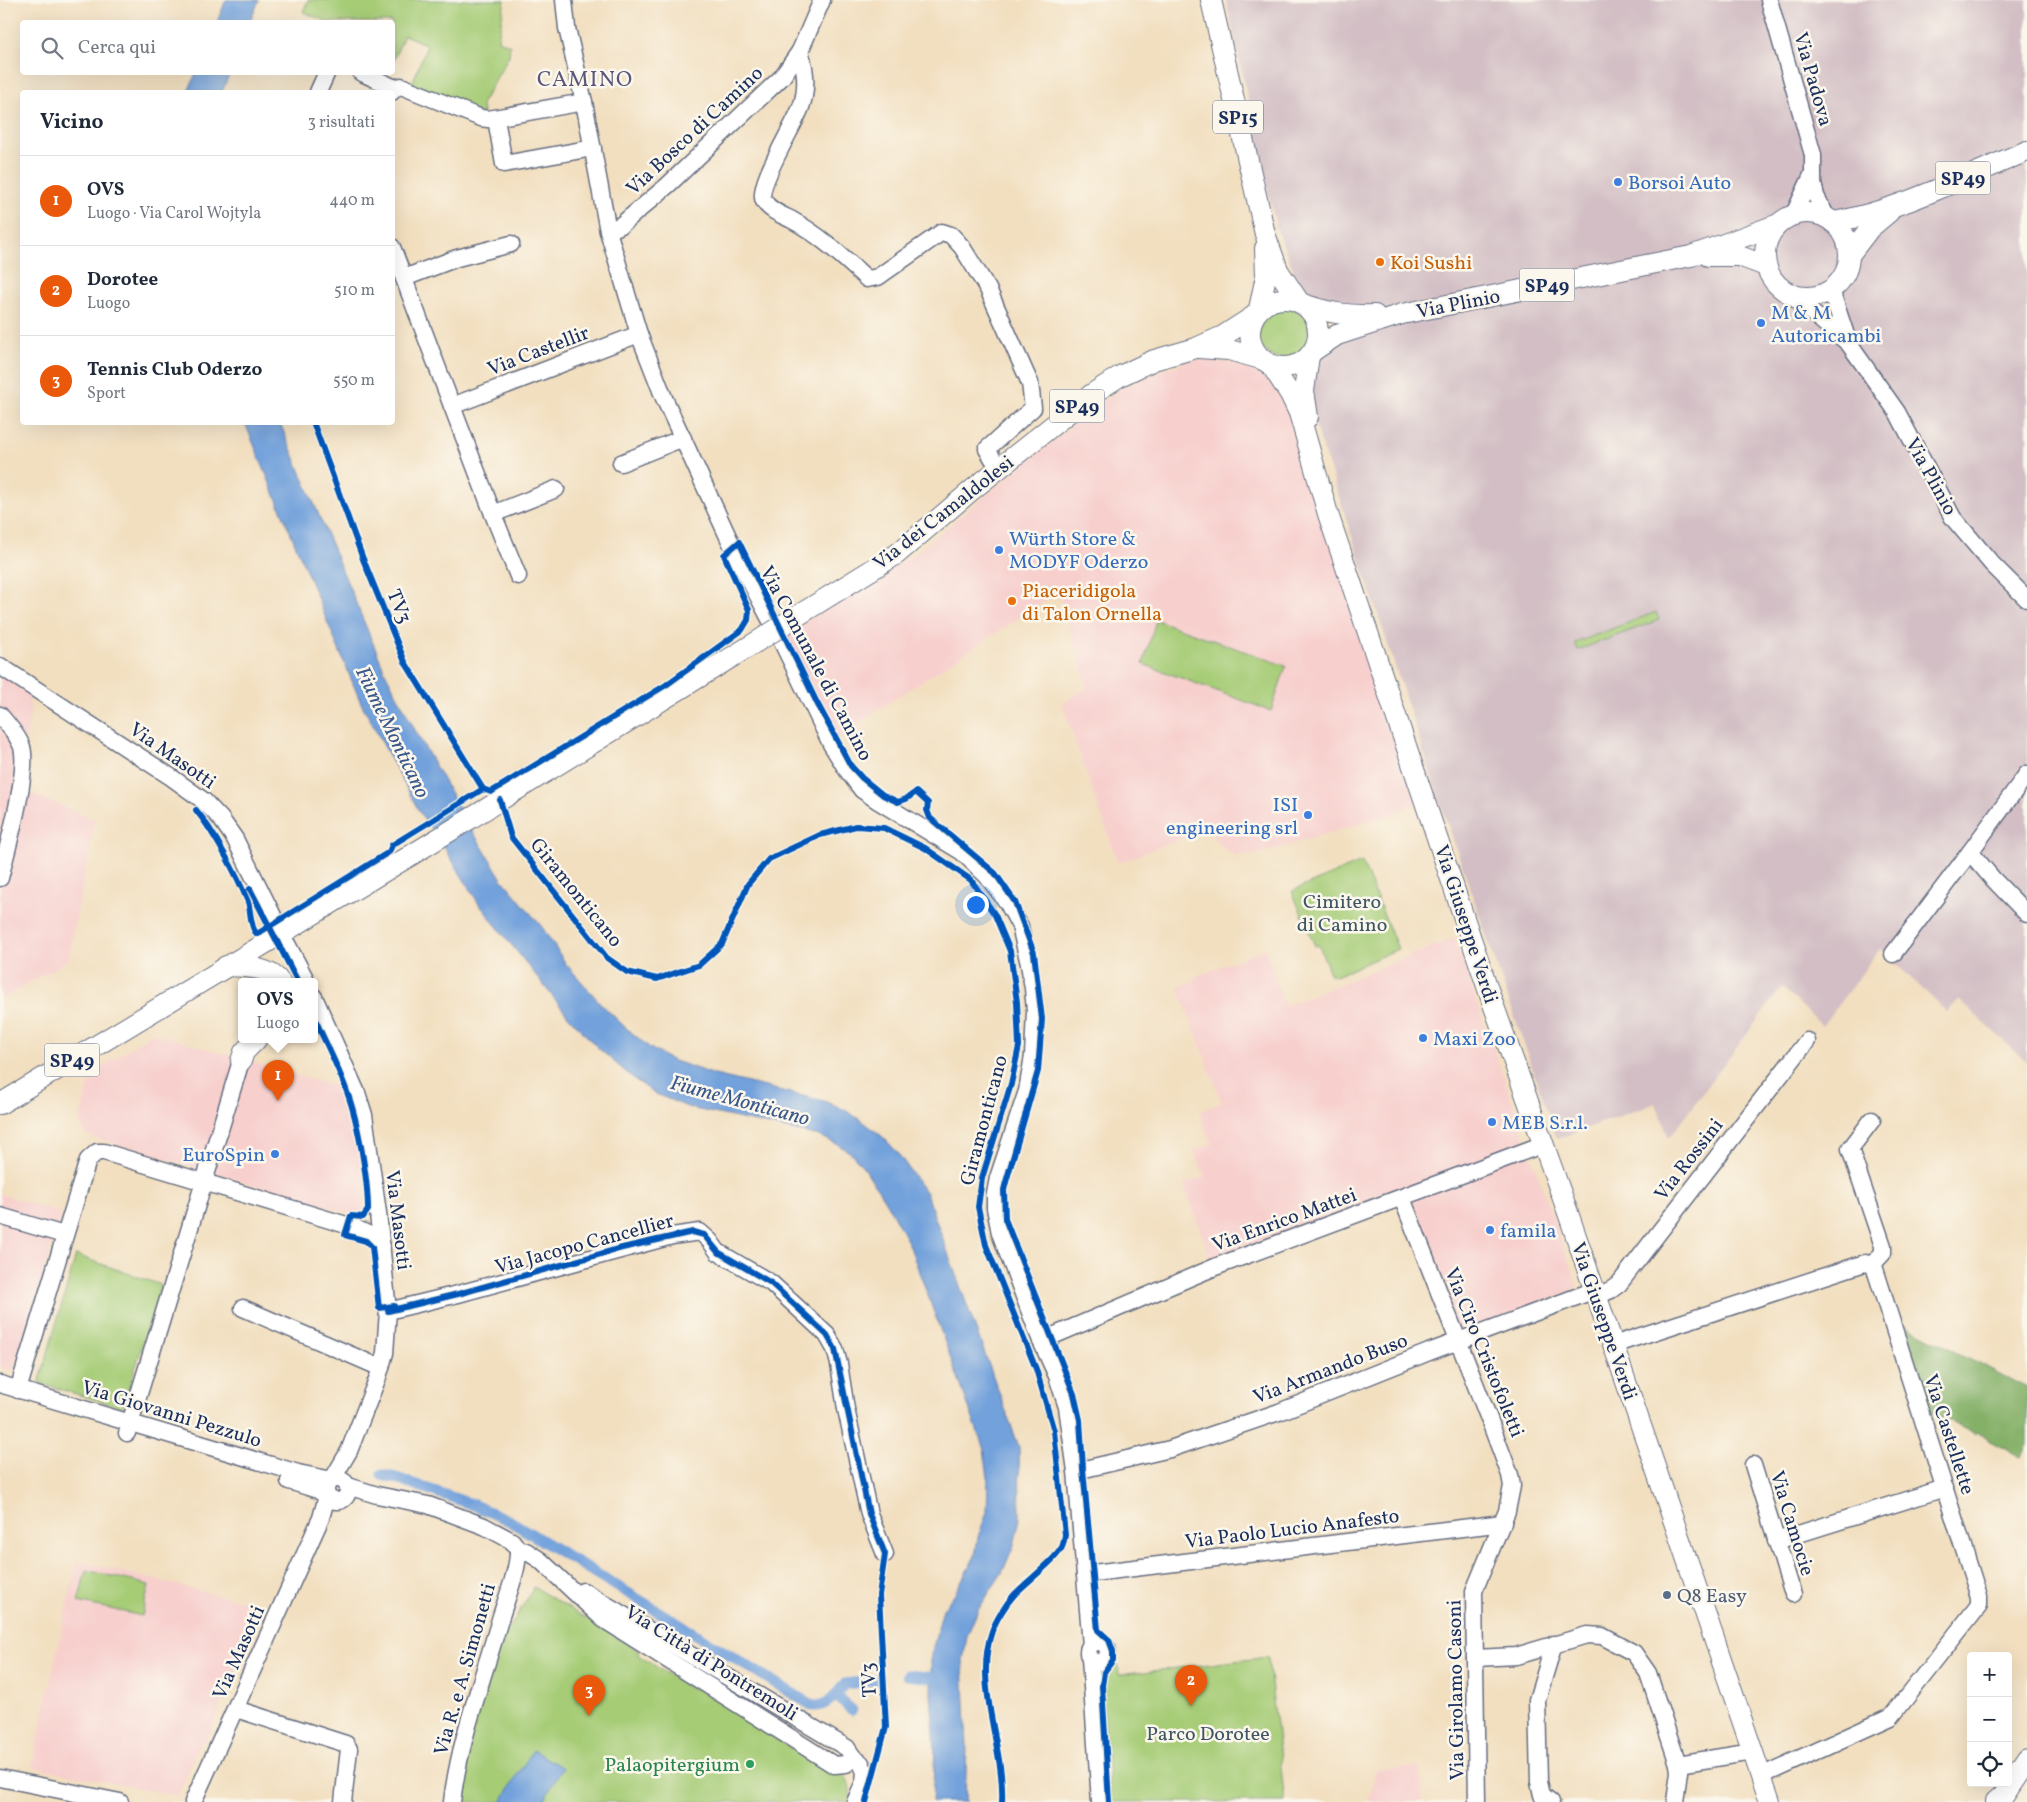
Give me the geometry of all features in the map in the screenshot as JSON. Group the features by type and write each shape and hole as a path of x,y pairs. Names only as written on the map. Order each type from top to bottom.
{"main road":[{"name":"SP15","path":"1211,0 1265,234 1278,270 1301,303"},
{"name":"SP49","path":"1776,225 1794,214 1805,212 1830,219 1866,215 1898,204 2027,151"},
{"name":"SP49","path":"1831,290 1841,281 1848,268 1850,254 1870,228 1898,204"},
{"path":"1830,219 1845,236 1850,254"},
{"path":"1776,225 1768,237 1764,252 1766,266 1772,279 1787,292 1796,296 1810,297 1831,290"},
{"name":"Via Plinio","path":"1402,314 1691,256 1776,225"},
{"name":"SP15","path":"1256,312 1266,276 1265,234"},
{"name":"Via Plinio","path":"1691,256 1739,256 1766,266"},
{"name":"SP49","path":"1256,312 1268,302 1278,299 1289,299 1335,314 1349,316 1402,314"},
{"path":"1301,303 1316,321 1318,331 1317,342 1311,354"},
{"name":"Via dei Camaldolesi","path":"0,1104 413,854 897,554 999,468 1092,394 1120,376 1154,360 1196,348 1223,336 1256,312"},
{"path":"1256,312 1249,334 1255,352 1266,362"},
{"name":"SP49","path":"1266,362 1281,367 1292,366 1301,362 1337,336 1402,314"},
{"name":"Via dei Camaldolesi","path":"1196,348 1229,350 1266,362"},
{"name":"Via Giuseppe Verdi","path":"1311,354 1304,391 1317,470"},
{"name":"Via Giuseppe Verdi","path":"1266,362 1295,403 1317,470 1328,514 1492,1001 1596,1293 1770,1802"},
{"path":"226,966 256,968 277,978"},
{"path":"241,1061 244,1052 253,1043"},
{"path":"2003,1800 2027,1760"}],"street":[{"name":"Via Comunale di Camino","path":"564,0 567,28 584,102 608,231 639,334 664,398 732,546 780,638 831,744 862,790 962,852 987,876 1007,902 1020,926 1033,988 1035,1011 1033,1056 1027,1091 1002,1160 995,1194 995,1208 1000,1233 1041,1341 1057,1376 1067,1407 1076,1471 1094,1648 1092,1681 1100,1802"},
{"name":"Via Bosco di Camino","path":"608,231 621,225 668,185 782,77 800,52 822,0"},
{"name":"Via Padova","path":"1769,0 1811,147 1814,171 1813,183 1816,196 1830,219"},
{"path":"800,52 807,73 801,107 770,171 763,191 763,200 769,208 798,223 829,246 867,278 878,277 942,232 951,235 962,247 988,289 1030,383 1033,408 987,449 999,468"},
{"path":"319,90 326,75"},
{"path":"366,75 394,90 401,86 481,118 496,119 584,102"},
{"path":"496,119 504,164 593,148"},
{"path":"1794,214 1814,171"},
{"path":"404,278 457,258 511,244"},
{"path":"395,255 518,576"},
{"name":"Via Plinio","path":"1831,290 1849,344"},
{"name":"Via Plinio","path":"1787,292 1849,344 1897,412 1953,518 1987,558 2027,599"},
{"name":"Via Castellir","path":"452,406 639,334"},
{"path":"621,463 683,438"},
{"path":"493,514 556,489"},
{"name":"Via Masotti","path":"0,666 171,777 204,801 221,818 235,839 276,922"},
{"path":"0,715 22,747 23,770 0,878"},
{"path":"1893,954 2027,774"},
{"path":"1970,852 2027,914"},
{"path":"287,944 305,978"},
{"name":"Via Masotti","path":"193,1802 321,1518 339,1491 349,1451 373,1392 386,1346 388,1311 382,1246 361,1105 318,1006"},
{"name":"Via Rossini","path":"1596,1293 1611,1290 1619,1284 1807,1041"},
{"path":"129,1428 241,1061"},
{"path":"1613,1345 1865,1263 1872,1265 1883,1254 1883,1246 1850,1149 1872,1120"},
{"name":"Via Enrico Mattei","path":"1041,1341 1214,1267 1544,1144"},
{"path":"18,1390 88,1160 97,1152 104,1152 204,1181 353,1227 374,1237 382,1246"},
{"name":"Via Ciro Cristofoletti","path":"1402,1198 1510,1475 1511,1497 1503,1523"},
{"path":"353,1227 367,1224 378,1213"},
{"path":"0,1216 64,1235"},
{"name":"Via Jacopo Cancellier","path":"388,1311 672,1236 700,1232 718,1252 771,1283 827,1335 835,1349 869,1514 884,1554"},
{"name":"Via Castellette","path":"1761,1776 1890,1717 1979,1605 1979,1596 1875,1269 1872,1265"},
{"name":"Via Armando Buso","path":"1076,1471 1170,1449 1279,1412 1458,1342 1596,1293"},
{"path":"243,1308 381,1368"},
{"name":"Via Giovanni Pezzulo","path":"0,1393 18,1390 129,1428"},
{"name":"Via Giovanni Pezzulo","path":"0,1393 298,1473 339,1491"},
{"name":"Via Camocie","path":"1753,1465 1793,1594"},
{"path":"1776,1541 1945,1488"},
{"name":"Via Città di Pontremoli","path":"339,1491 376,1495 428,1506 484,1526 512,1541 518,1549 534,1555 556,1575 613,1617 700,1686 834,1765 846,1764 853,1758"},
{"name":"Via Paolo Lucio Anafesto","path":"1086,1574 1503,1523"},
{"name":"Via Girolamo Casoni","path":"1477,1802 1474,1591 1503,1523"},
{"name":"Via R. e A. Simonetti","path":"452,1802 454,1780 504,1606 518,1549"},
{"name":"Via Città di Pontremoli","path":"613,1617 712,1667 846,1748 851,1752 853,1758 861,1763 865,1772 864,1782 855,1802"},
{"path":"1475,1658 1516,1656 1587,1635 1602,1636 1634,1652 1648,1673 1678,1764 1679,1772 1675,1802"},
{"path":"1551,1802 1542,1795 1539,1782 1537,1700 1554,1644"},
{"path":"700,1686 712,1667"},
{"path":"236,1709 346,1744 350,1749 343,1802"},
{"path":"1678,1764 1753,1752"},
{"path":"0,1778 120,1802"}],"shaded area":[{"path":"1226,0 2027,0 2027,1062 1959,1000 1947,1012 1880,949 1822,1026 1782,987 1669,1138 1656,1103 1557,1139 1438,796 1308,403 1311,370 1322,351 1346,337 1337,306 1320,299 1297,279 1276,227"},
{"path":"1191,359 1234,363 1270,378 1294,414 1426,801 1375,819 1256,855 1235,855 1218,843 1208,828 1118,863 1062,704 1087,688 1082,666 1058,593 870,715 831,744 780,638 913,555 1086,413 1124,387"},
{"path":"0,672 29,694 31,710 15,786 95,820 68,960 0,1000"},
{"path":"1454,938 1578,1288 1459,1336 1409,1188 1212,1262 1184,1184 1205,1177 1194,1150 1212,1144 1199,1112 1222,1102 1178,987 1195,981 1194,977 1265,949 1285,1006"},
{"path":"153,1033 344,1089 355,1131 364,1187 362,1217 85,1135 79,1121 92,1074"},
{"path":"0,1194 62,1213 13,1371 0,1367"},
{"path":"77,1561 260,1605 207,1740 200,1743 178,1796 32,1767"},
{"path":"1420,1767 1421,1802 1368,1802 1376,1770"}],"green space":[{"path":"308,0 505,0 498,40 510,45 509,56 482,103 483,114 411,86 427,45 404,35 395,57 395,20 323,20 303,12"},
{"path":"1284,307 1294,309 1302,315 1308,323 1310,333 1308,343 1302,351 1294,357 1284,359 1274,357 1266,351 1260,343 1258,333 1260,323 1266,315 1274,309"},
{"path":"1656,612 1659,620 1578,650 1575,643"},
{"path":"1156,620 1286,666 1271,711 1143,664"},
{"name":"Cimitero di Camino","path":"1362,862 1398,949 1336,976 1331,976 1319,945 1315,946 1292,891"},
{"path":"76,1255 161,1285 123,1408 39,1383"},
{"path":"1895,1320 2027,1388 2027,1444 2020,1457 1977,1432 1975,1434 1925,1410"},
{"path":"86,1570 149,1585 142,1616 78,1602"},
{"path":"534,1587 639,1651 638,1655 688,1687 704,1691 725,1704 728,1709 826,1770 831,1772 837,1770 845,1777 849,1784 849,1802 460,1802 470,1732 497,1649"},
{"name":"Parco Dorotee","path":"1268,1657 1285,1802 1111,1802 1101,1678 1107,1668 1118,1663 1119,1675"}],"water":[{"path":"226,0 259,0 251,20 218,20"},
{"path":"195,75 229,75 223,90 189,90"},
{"name":"Fiume Monticano","path":"246,425 281,425 386,674 415,730 502,879 542,927 566,964 602,1005 650,1048 671,1060 715,1075 824,1101 847,1111 883,1137 897,1152 926,1193 1019,1447 1020,1519 1014,1545 1002,1573 978,1610 967,1636 963,1661 967,1747 965,1802 932,1802 935,1749 931,1695 931,1655 943,1609 955,1593 975,1556 978,1537 987,1512 988,1478 984,1449 909,1244 865,1169 851,1153 837,1144 820,1136 690,1108 656,1094 634,1079 597,1047 569,1017 479,904 439,839 420,813 361,703"},
{"path":"533,1750 563,1768 542,1802 501,1802"}],"waterway":[{"path":"382,1475 474,1505 510,1521 813,1706 827,1702 845,1684 878,1680"},
{"path":"907,1675 945,1679"},
{"path":"835,1695 852,1710"}],"cycle path":[{"name":"TV3","path":"314,425 363,559 405,662 483,789 491,792 666,685 742,630 748,620 749,610 724,555 739,542 817,703 851,766 862,778 883,795 898,802 916,792 928,803 927,810 930,818 995,873 1015,902 1034,953 1042,1019 1038,1071 1004,1190 1005,1219 1074,1394 1080,1420 1098,1630 1109,1640 1113,1651 1113,1660 1104,1672 1102,1686 1109,1802"},
{"path":"196,810 225,854 238,879 248,902 252,924 257,934 389,852 392,845 483,789"},
{"name":"Giramonticano","path":"500,800 511,837 607,958 627,972 657,979 699,965 722,944 748,884 769,859 820,835 856,826 884,828 925,848 971,880 995,915 1010,951 1017,1002 1019,1046 1011,1084 982,1178 978,1207 986,1245 1036,1369 1054,1431 1065,1535 1063,1546 1059,1552 1014,1595 1005,1607 992,1631 987,1651 988,1694 1002,1781 1002,1802"},
{"path":"250,889 296,978"},
{"path":"318,1025 336,1063 351,1104 368,1197 368,1210 363,1217 351,1216 345,1235 366,1241 372,1247 379,1308 394,1306 395,1309"},
{"name":"TV3","path":"388,1311 458,1294 622,1248 693,1232 704,1235 718,1252 771,1283 827,1335 835,1349 869,1514 885,1554 879,1595 886,1727 866,1802"}],"place":[{"name":"Borsoi Auto","path":"1618,182"},
{"name":"Koi Sushi","path":"1380,262"},
{"name":"M & M Autoricambi","path":"1761,323"},
{"name":"Würth Store & MODYF Oderzo","path":"999,550"},
{"name":"Piaceridigola di Talon Ornella","path":"1012,601"},
{"name":"ISI engineering srl","path":"1308,815"},
{"name":"Maxi Zoo","path":"1423,1038"},
{"name":"OVS","path":"278,1101"},
{"name":"MEB S.r.l.","path":"1492,1122"},
{"name":"EuroSpin","path":"275,1154"},
{"name":"famila","path":"1490,1230"},
{"name":"Q8 Easy","path":"1667,1595"},
{"name":"Dorotee","path":"1191,1706"},
{"name":"Tennis Club Oderzo","path":"589,1716"},
{"name":"Palaopitergium","path":"750,1764"}],"district":[{"name":"CAMINO","path":"585,78"}]}
